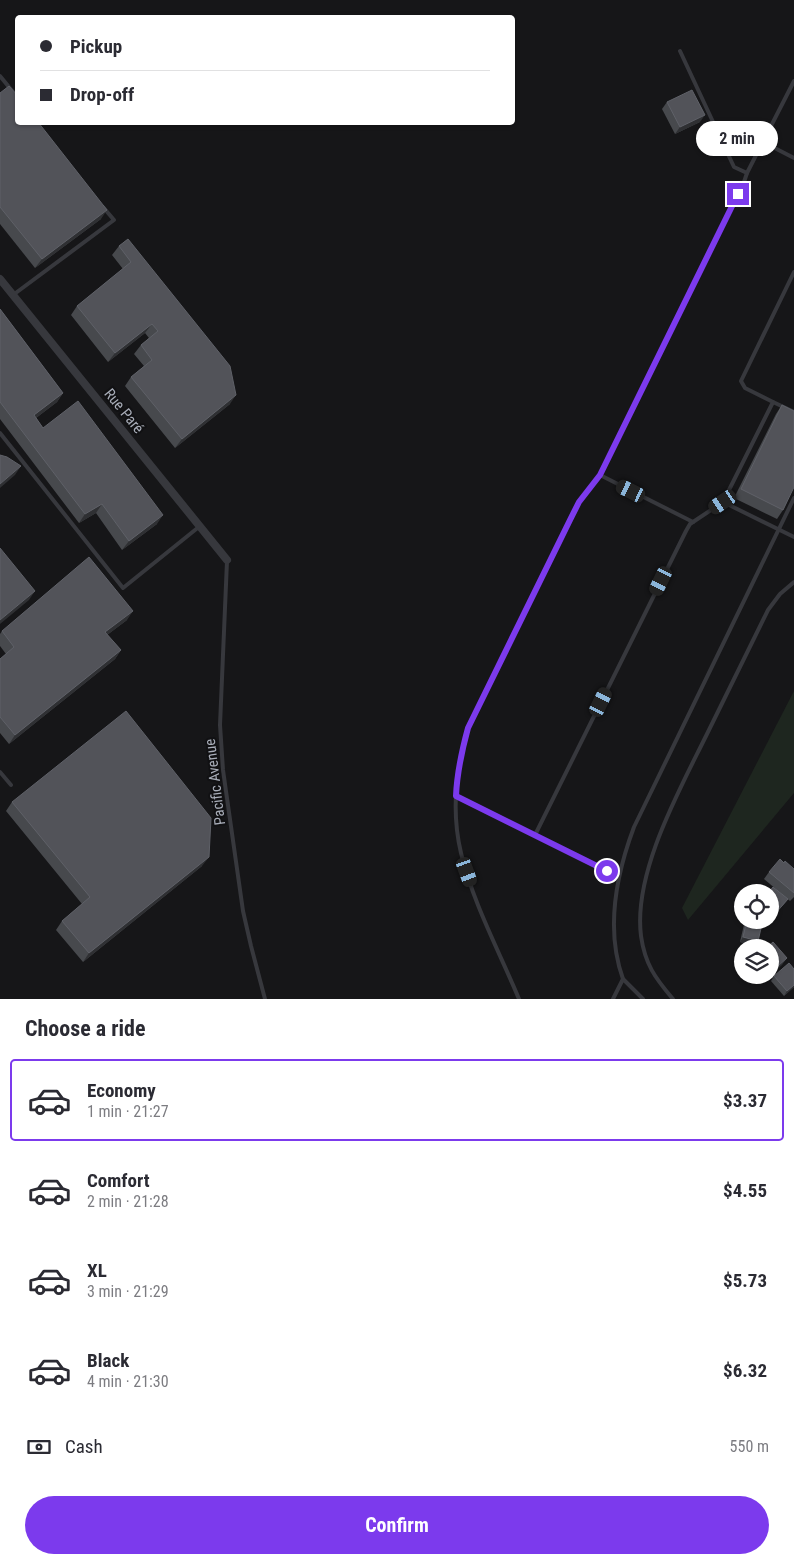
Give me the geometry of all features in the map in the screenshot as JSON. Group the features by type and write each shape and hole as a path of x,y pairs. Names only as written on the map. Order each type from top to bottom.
{"street":[{"name":"Rue Paré","path":"0,279 227,560"}],"lane":[{"path":"680,51 734,166 747,173"},
{"path":"0,76 15,94"},
{"path":"519,999 479,906 466,870 458,833 456,781 468,728 579,502 600,475 762,142 794,81"},
{"path":"762,142 794,158"},
{"path":"13,295 114,220 102,205"},
{"path":"794,272 742,381 745,388 794,412"},
{"path":"535,835 688,526 723,502 773,402"},
{"path":"0,433 123,588 200,526"},
{"path":"600,475 693,522"},
{"path":"643,999 623,979 616,956 614,922 617,886 627,847 634,827 794,498"},
{"path":"723,502 794,537"},
{"name":"Pacific Avenue","path":"227,560 220,725 223,770 250,946 266,999"},
{"path":"673,999 657,980 648,964 641,934 642,899 653,854 673,803 768,610 780,594 794,582"},
{"path":"0,772 11,785"},
{"path":"456,796 607,871"},
{"path":"613,999 623,979"}],"shaded area":[{"path":"794,691 794,793 688,920 682,908"}],"building":[{"path":"9,86 15,93 15,125 40,125 107,210 42,259 0,207 0,93"},
{"path":"692,90 705,115 680,127 667,102"},
{"path":"128,239 230,366 236,395 182,439 131,377 152,360 141,345 158,331 152,324 115,353 77,306 131,262 119,246"},
{"path":"0,309 63,393 34,415 43,428 78,401 163,515 129,541 102,504 85,514 0,402"},
{"path":"782,405 794,411 794,487 783,510 741,489"},
{"path":"0,455 21,466 0,484"},
{"path":"0,548 35,591 0,620"},
{"path":"89,557 133,611 105,632 121,650 15,735 0,717 0,659 14,647 2,631"},
{"path":"126,711 211,818 209,857 89,953 62,921 90,897 12,802"},
{"path":"780,859 794,869 794,893 769,872"},
{"path":"779,892 788,899 779,909"},
{"path":"745,929 761,929 758,939 743,937"},
{"path":"779,949 787,958 779,965"},
{"path":"789,963 794,969 794,985 787,991 779,982 779,972"}],"route":[{"path":"607,871 456,796 456,781 461,753 468,728 570,520 579,502 600,475 738,194"}]}
